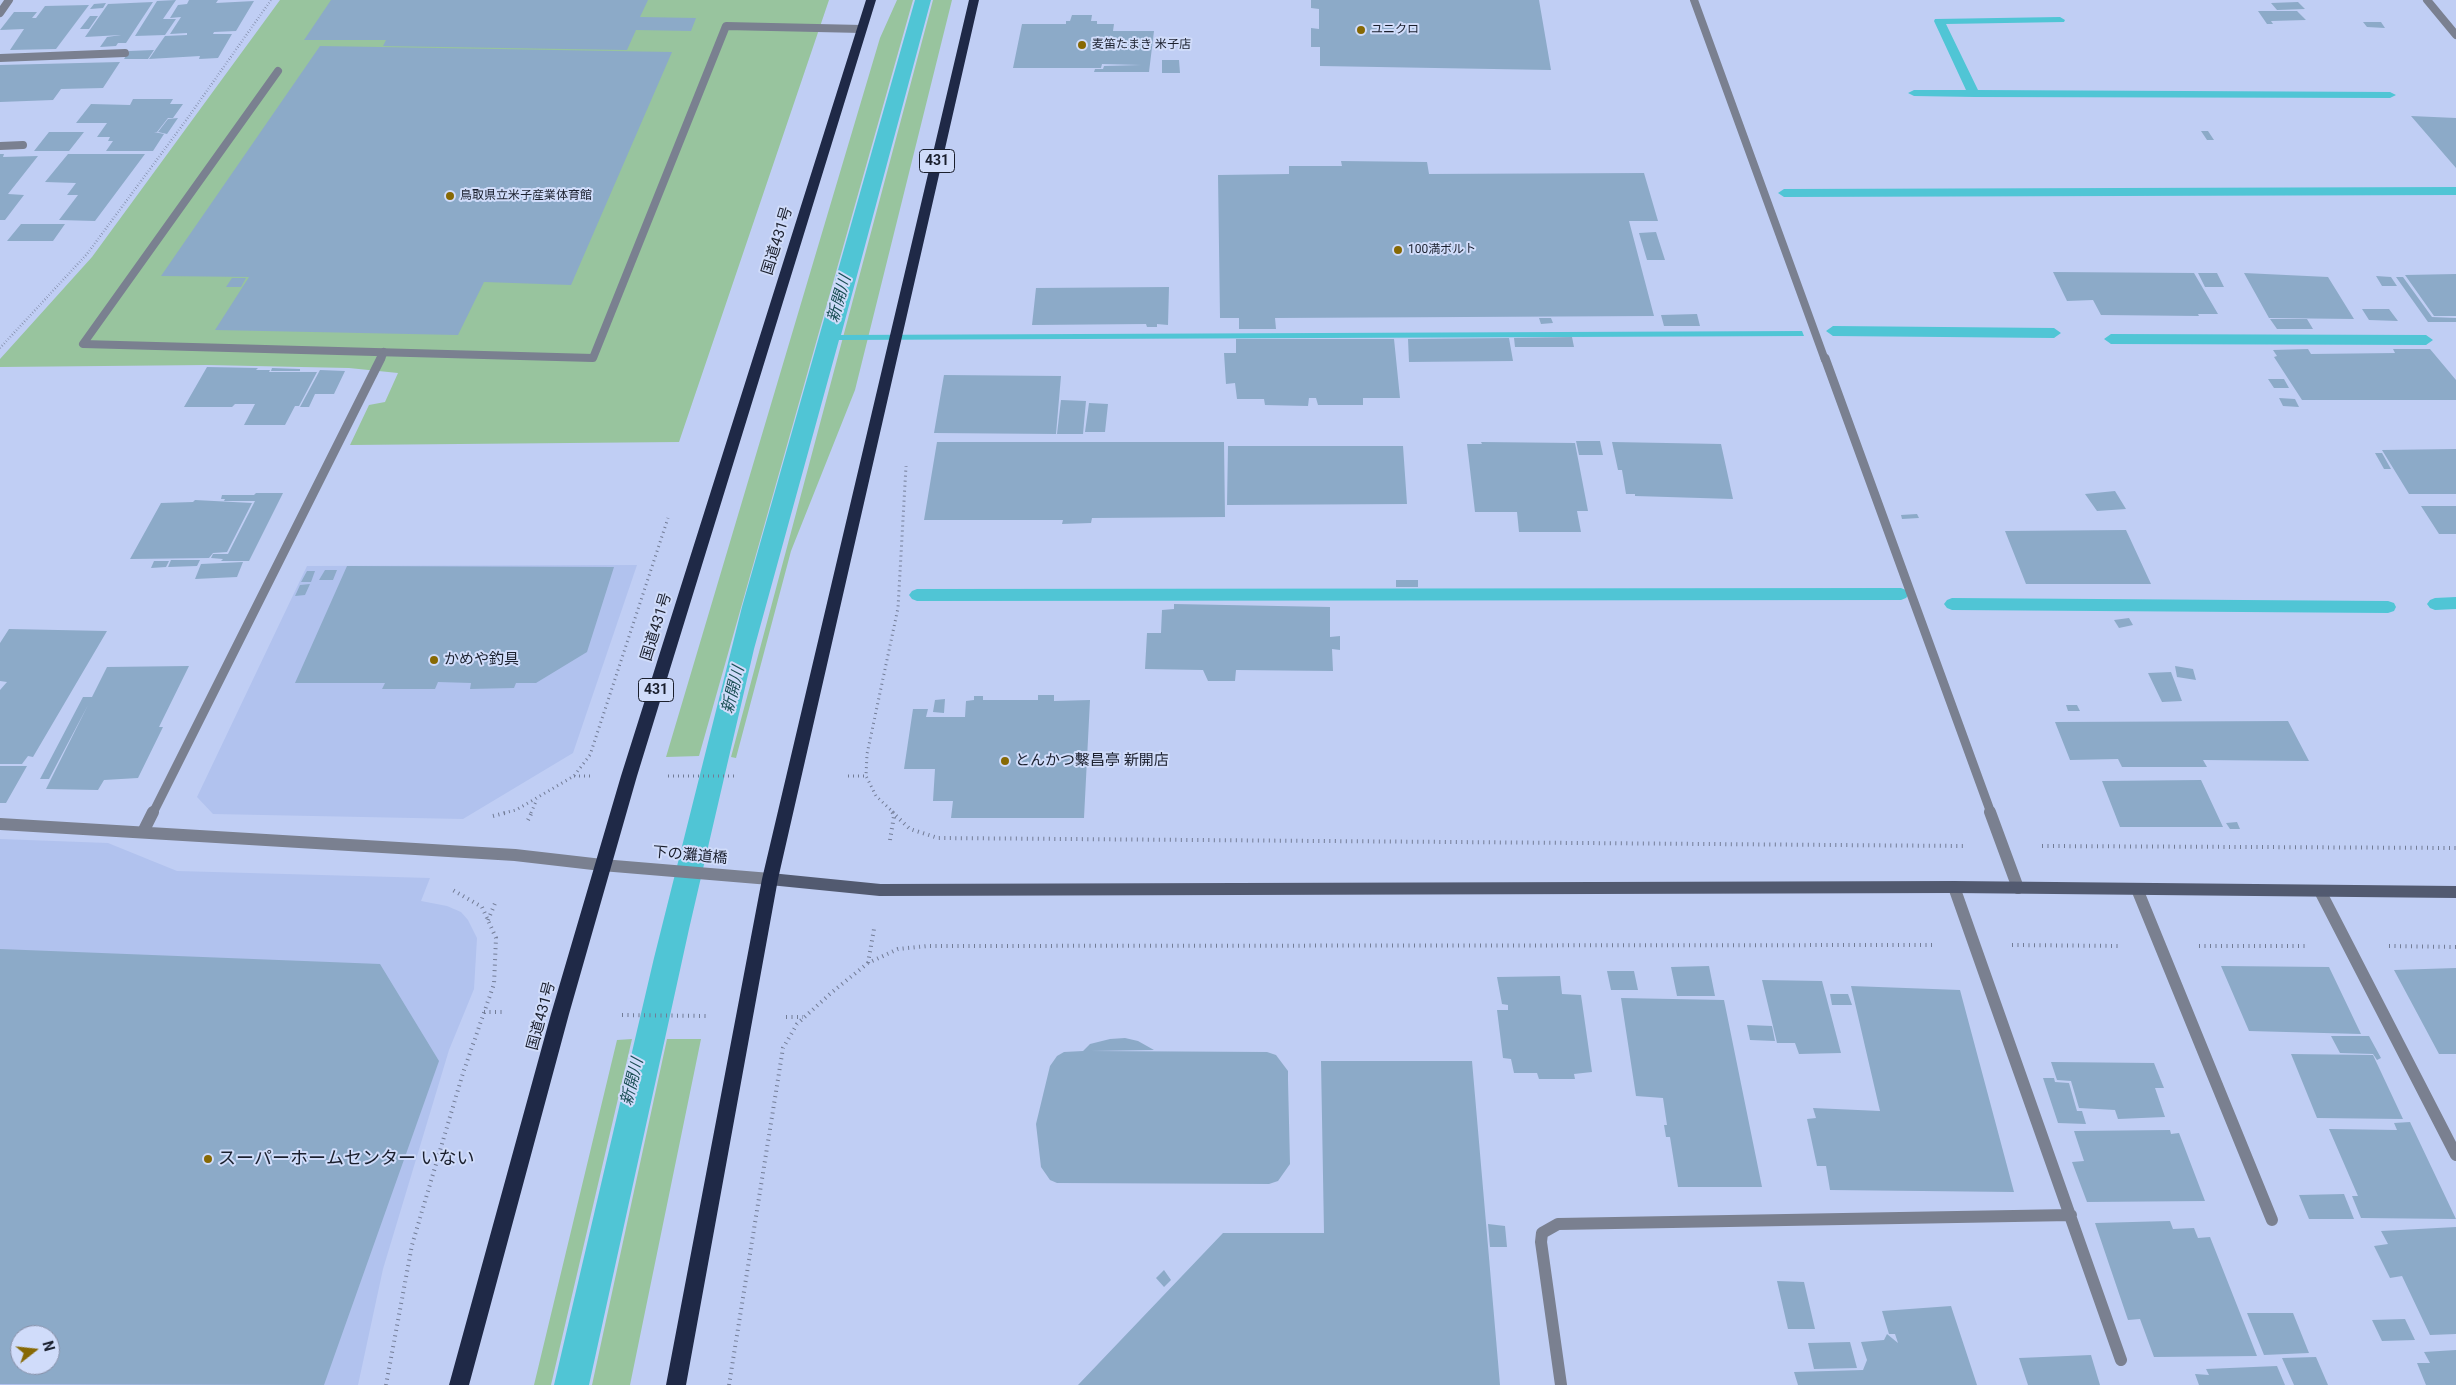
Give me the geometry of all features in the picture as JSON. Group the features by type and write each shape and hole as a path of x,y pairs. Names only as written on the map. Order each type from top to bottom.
{"highway":[{"name":"国道431号","path":"459,1385 602,865 871,0"},
{"name":"431","path":"676,1385 770,879 974,0"}],"street":[{"path":"0,13 10,0"},
{"path":"1694,0 2018,888"},
{"path":"2427,0 2456,34"},
{"path":"278,71 83,344 593,358 726,26 862,29"},
{"path":"0,58 125,53"},
{"path":"0,146 23,146"},
{"path":"143,832 384,352"},
{"name":"下の灘道橋","path":"0,824 515,855 602,865 770,879"},
{"path":"770,879 880,890 1954,887 2456,892"},
{"path":"1954,887 2121,1360"},
{"path":"2137,889 2272,1220"},
{"path":"2320,890 2456,1155"},
{"path":"1561,1385 1541,1242 1542,1233 1558,1224 1585,1222 2071,1215"}],"path":[{"path":"0,348 87,254 187,119 271,0"},
{"path":"906,464 898,608 867,754 866,776 876,796 894,816 910,829 938,838 1972,846"},
{"path":"488,817 516,810 574,776 590,755 671,508"},
{"path":"574,776 599,776"},
{"path":"660,776 737,776"},
{"path":"848,776 866,776"},
{"path":"528,821 538,797"},
{"path":"890,840 894,816"},
{"path":"2035,846 2456,848"},
{"path":"386,1385 412,1245 463,1073 494,984 496,938 482,907 453,889 444,888"},
{"path":"488,920 496,901"},
{"path":"868,963 874,930"},
{"path":"729,1385 783,1048 797,1024 804,1017 868,963 898,949 927,946 1942,945"},
{"path":"2010,946 2456,946"},
{"path":"484,1012 505,1012"},
{"path":"622,1015 711,1016"},
{"path":"786,1017 804,1017"}],"shaded area":[{"name":"鳥取県立米子産業体育館","path":"280,0 829,0 679,442 350,445 369,405 385,402 398,373 349,368 207,365 0,367 0,359 92,257"},
{"path":"897,0 913,0 699,756 666,757 880,38"},
{"path":"933,0 952,0 855,390 791,551 736,758 731,757"},
{"name":"かめや釣具","path":"637,565 573,753 463,819 213,814 197,797 307,566"},
{"name":"スーパーホームセンター いない","path":"0,839 108,843 177,871 430,878 421,901 447,906 461,912 468,920 477,938 474,989 449,1050 383,1269 358,1385 0,1385"},
{"path":"632,1039 551,1385 534,1385 617,1040"},
{"path":"667,1039 701,1039 630,1385 592,1385"}],"water":[{"name":"新開川","path":"915,0 931,0 841,335 1802,331 1804,336 839,340 754,649 689,929 589,1385 554,1385 654,958 742,607"}],"building":[{"path":"176,0 163,19 176,19 165,35 135,36 157,1"},
{"path":"189,0 218,0 216,3 254,1 236,31 214,32 213,34 232,34 218,58 199,59 200,56 149,59 165,36 187,35 187,33 170,34 181,17 170,18 178,5 187,4"},
{"path":"331,0 648,0 640,17 696,18 691,31 636,30 627,50 383,46 386,40 304,40"},
{"path":"1311,0 1539,0 1551,70 1320,66 1320,47 1311,47 1311,28 1319,29 1319,9 1311,8"},
{"path":"153,2 126,43 100,47 107,37 121,35 85,37 108,4"},
{"path":"2298,2 2305,9 2277,10 2271,3"},
{"path":"106,3 103,8 90,9 94,4"},
{"path":"89,5 56,49 10,50 24,29 0,30 14,12 37,12 32,18 36,18 45,6"},
{"path":"2258,11 2297,11 2306,20 2271,21 2273,24 2267,24"},
{"path":"1072,15 1092,15 1091,21 1097,21 1097,24 1114,24 1113,31 1154,31 1149,72 1094,72 1095,69 1103,69 1104,66 1141,65 1102,64 1101,68 1013,68 1022,24 1066,24 1066,21 1070,21"},
{"path":"90,16 98,16 89,29 80,29"},
{"path":"2363,22 2381,22 2385,28 2367,27"},
{"path":"320,46 672,52 571,285 484,282 458,335 215,330 249,277 161,276"},
{"path":"154,50 148,59 124,59 129,51"},
{"path":"1162,60 1179,60 1180,73 1162,73"},
{"path":"120,62 103,88 61,89 53,100 0,102 0,65"},
{"path":"133,99 173,99 170,104 183,104 173,118 168,118 157,132 154,132 164,134 153,151 106,151 113,141 108,141 110,137 97,137 107,123 76,123 91,104 130,105"},
{"path":"2411,116 2456,118 2456,168"},
{"path":"178,118 167,134 158,132 168,119"},
{"path":"2201,131 2208,131 2214,140 2207,140"},
{"path":"49,132 84,132 69,151 34,151"},
{"path":"0,154 4,154 3,157 38,156 8,194 24,195 5,220 0,220"},
{"path":"68,154 145,154 95,221 59,220 78,195 67,195 76,183 45,182"},
{"path":"1341,161 1427,162 1429,174 1644,173 1658,221 1629,221 1654,316 1275,318 1276,329 1239,329 1239,318 1220,318 1218,175 1289,174 1289,166 1342,166"},
{"path":"21,224 65,224 53,241 7,241"},
{"path":"1656,232 1665,260 1647,260 1639,233"},
{"path":"2053,272 2194,273 2218,314 2198,314 2199,316 2101,315 2093,300 2067,301"},
{"path":"2198,273 2217,273 2224,287 2205,287"},
{"path":"2244,273 2328,277 2354,319 2269,318"},
{"path":"2456,274 2456,316 2434,316 2405,275"},
{"path":"2376,276 2391,277 2397,286 2382,286"},
{"path":"2396,277 2403,277 2432,317 2456,318 2456,322 2428,322"},
{"path":"232,278 246,278 241,287 226,287"},
{"path":"1169,287 1168,325 1157,324 1157,327 1147,327 1146,324 1032,325 1036,288"},
{"path":"2362,309 2389,309 2398,321 2369,320"},
{"path":"1697,314 1700,326 1664,326 1661,315"},
{"path":"1539,318 1551,318 1553,323 1541,324"},
{"path":"2270,319 2307,319 2313,329 2277,329"},
{"path":"1572,337 1574,347 1515,347 1514,338"},
{"path":"1509,338 1513,361 1409,362 1408,339"},
{"path":"1236,339 1394,339 1400,398 1363,398 1363,405 1318,405 1316,398 1309,398 1308,406 1265,405 1264,399 1237,399 1235,383 1226,384 1224,353 1236,353"},
{"path":"2308,349 2311,354 2395,353 2393,349 2430,349 2456,380 2456,400 2302,400 2274,357 2277,356 2273,350"},
{"path":"207,367 258,368 256,370 270,370 269,372 317,372 299,406 295,406 285,425 244,425 255,404 235,404 232,407 184,407"},
{"path":"272,368 300,369 300,371 271,371"},
{"path":"320,370 345,371 334,394 315,394 309,407 300,407"},
{"path":"944,375 1061,376 1056,434 934,433"},
{"path":"2268,379 2284,379 2289,388 2274,388"},
{"path":"2279,398 2295,399 2299,407 2283,406"},
{"path":"1061,400 1086,401 1083,434 1057,434"},
{"path":"1089,403 1108,404 1105,432 1085,432"},
{"path":"1576,441 1600,441 1603,455 1579,455"},
{"path":"937,442 1224,442 1225,517 1092,518 1091,523 1062,524 1063,520 924,520"},
{"path":"1481,442 1575,443 1588,511 1577,511 1581,532 1519,532 1517,512 1475,512 1467,444 1482,444"},
{"path":"1612,442 1721,444 1733,499 1635,496 1635,494 1626,494 1622,470 1618,470"},
{"path":"1228,446 1403,446 1407,504 1227,505"},
{"path":"2456,449 2456,494 2409,494 2382,450"},
{"path":"2375,453 2382,453 2391,469 2384,469"},
{"path":"2115,491 2126,509 2097,511 2085,494"},
{"path":"256,493 283,493 249,561 221,561 223,559 211,558 213,554 228,554 255,501 224,501 225,499 221,499 222,495 254,495"},
{"path":"195,500 252,503 227,552 213,553 209,558 130,559 161,503 193,502"},
{"path":"2421,506 2456,506 2456,534 2439,534"},
{"path":"1917,514 1919,518 1902,519 1901,515"},
{"path":"2126,530 2151,584 2026,584 2005,531"},
{"path":"171,560 200,560 197,566 168,567"},
{"path":"154,561 169,561 166,567 151,568"},
{"path":"243,562 237,577 195,579 201,564"},
{"path":"347,566 614,567 587,652 536,683 516,683 514,688 470,689 471,683 438,682 435,689 382,689 385,683 295,683"},
{"path":"325,570 337,570 333,580 319,580"},
{"path":"307,571 315,571 311,582 301,582"},
{"path":"1396,580 1418,580 1418,587 1396,587"},
{"path":"310,584 305,595 295,596 300,585"},
{"path":"1174,604 1330,607 1330,637 1340,636 1340,650 1332,649 1333,671 1236,670 1235,681 1208,681 1203,670 1145,669 1147,633 1161,633 1162,610 1174,609"},
{"path":"2129,618 2133,625 2119,628 2114,620"},
{"path":"9,629 107,631 33,757 28,756 22,764 0,764 0,690 7,682 0,681 0,643"},
{"path":"189,666 159,727 163,727 138,778 104,780 98,790 46,789 88,705 49,779 40,779 83,697 92,697 107,667"},
{"path":"2175,666 2193,669 2196,680 2177,677"},
{"path":"2171,672 2182,701 2162,702 2148,673"},
{"path":"1038,695 1054,695 1054,701 1090,700 1084,818 951,818 953,801 933,801 935,769 904,769 913,709 928,709 926,717 965,717 966,701 974,700 974,696 983,696 983,700 1038,700"},
{"path":"945,699 944,713 933,712 935,700"},
{"path":"2066,705 2077,705 2080,711 2068,711"},
{"path":"2288,721 2309,761 2203,760 2207,767 2122,767 2118,759 2070,760 2055,722"},
{"path":"0,766 27,766 6,803 0,803"},
{"path":"2201,780 2223,827 2120,827 2102,781"},
{"path":"2237,822 2240,829 2230,829 2226,823"},
{"name":"スーパーホームセンター いない","path":"0,949 380,964 439,1061 324,1385 0,1384"},
{"path":"1709,966 1715,996 1677,996 1671,967"},
{"path":"2221,966 2329,967 2361,1034 2249,1031"},
{"path":"2456,968 2456,1054 2439,1054 2394,970"},
{"path":"1607,971 1634,971 1638,990 1611,990"},
{"path":"1560,976 1562,994 1581,995 1592,1072 1574,1074 1575,1079 1539,1079 1537,1073 1514,1073 1511,1059 1503,1058 1497,1010 1508,1010 1508,1005 1502,1004 1497,977"},
{"path":"1762,980 1822,981 1841,1053 1799,1054 1795,1043 1777,1043"},
{"path":"1851,986 1960,990 2014,1192 1830,1190 1826,1166 1817,1166 1807,1119 1816,1118 1813,1108 1880,1111"},
{"path":"1830,994 1848,994 1852,1005 1832,1005"},
{"path":"1621,998 1724,1000 1762,1187 1678,1187 1670,1137 1666,1137 1664,1125 1667,1125 1663,1098 1636,1096"},
{"path":"1747,1025 1772,1026 1775,1041 1750,1040"},
{"path":"2331,1036 2369,1036 2381,1058 2377,1060 2373,1054 2340,1053"},
{"path":"1125,1038 1138,1041 1154,1050 1091,1051 1267,1052 1276,1055 1288,1071 1290,1164 1278,1181 1269,1184 1057,1183 1050,1180 1041,1167 1036,1124 1050,1066 1057,1056 1064,1052 1083,1051 1090,1044 1110,1039"},
{"path":"2291,1054 2373,1055 2403,1119 2317,1118"},
{"path":"1321,1061 1472,1061 1500,1385 1078,1385 1223,1233 1324,1233"},
{"path":"2051,1062 2154,1063 2164,1088 2155,1088 2165,1117 2118,1119 2115,1110 2079,1108 2071,1081 2057,1080"},
{"path":"2043,1078 2054,1078 2055,1082 2069,1083 2077,1111 2082,1111 2086,1124 2058,1123"},
{"path":"2410,1122 2456,1219 2361,1218 2352,1196 2358,1196 2329,1129 2397,1130 2394,1123"},
{"path":"2170,1130 2171,1134 2179,1133 2205,1201 2087,1202 2072,1162 2084,1161 2074,1131"},
{"path":"2344,1194 2354,1219 2309,1219 2299,1195"},
{"path":"2170,1221 2173,1229 2194,1228 2198,1238 2210,1237 2257,1356 2154,1357 2140,1319 2128,1320 2095,1223"},
{"path":"1488,1224 1505,1226 1507,1247 1490,1247"},
{"path":"2456,1227 2456,1334 2430,1335 2402,1276 2390,1278 2374,1246 2388,1244 2381,1231"},
{"path":"1164,1270 1171,1280 1164,1287 1156,1278"},
{"path":"1777,1281 1804,1282 1815,1329 1788,1329"},
{"path":"1951,1306 1977,1385 1798,1385 1794,1372 1863,1370 1867,1360 1861,1342 1884,1340 1887,1334 1898,1343 1895,1334 1889,1334 1882,1311"},
{"path":"2247,1313 2293,1313 2309,1353 2264,1355"},
{"path":"2405,1319 2415,1340 2382,1341 2372,1320"},
{"path":"1850,1342 1857,1368 1814,1369 1808,1343"},
{"path":"2456,1350 2456,1385 2426,1385 2417,1363 2430,1363 2424,1352"},
{"path":"2091,1355 2100,1385 2028,1385 2019,1358"},
{"path":"2316,1357 2328,1385 2294,1385 2282,1358"},
{"path":"2277,1366 2285,1385 2199,1385 2195,1374 2209,1375 2206,1369"}],"waterway":[{"path":"1974,93 1939,21 2060,20"},
{"path":"1914,93 1974,93"},
{"path":"1974,93 2390,95"},
{"path":"1784,193 2456,191"},
{"path":"1833,331 2054,333"},
{"path":"2111,339 2426,340"},
{"path":"917,595 1901,594"},
{"path":"2435,604 2456,603"},
{"path":"1952,604 2388,607"}],"place":[{"name":"ユニクロ","path":"1361,30"},
{"name":"麦笛たまき 米子店","path":"1082,45"},
{"name":"鳥取県立米子産業体育館","path":"450,196"},
{"name":"100満ボルト","path":"1398,250"},
{"name":"かめや釣具","path":"434,660"},
{"name":"とんかつ繫昌亭 新開店","path":"1005,761"},
{"name":"スーパーホームセンター いない","path":"208,1159"}]}
